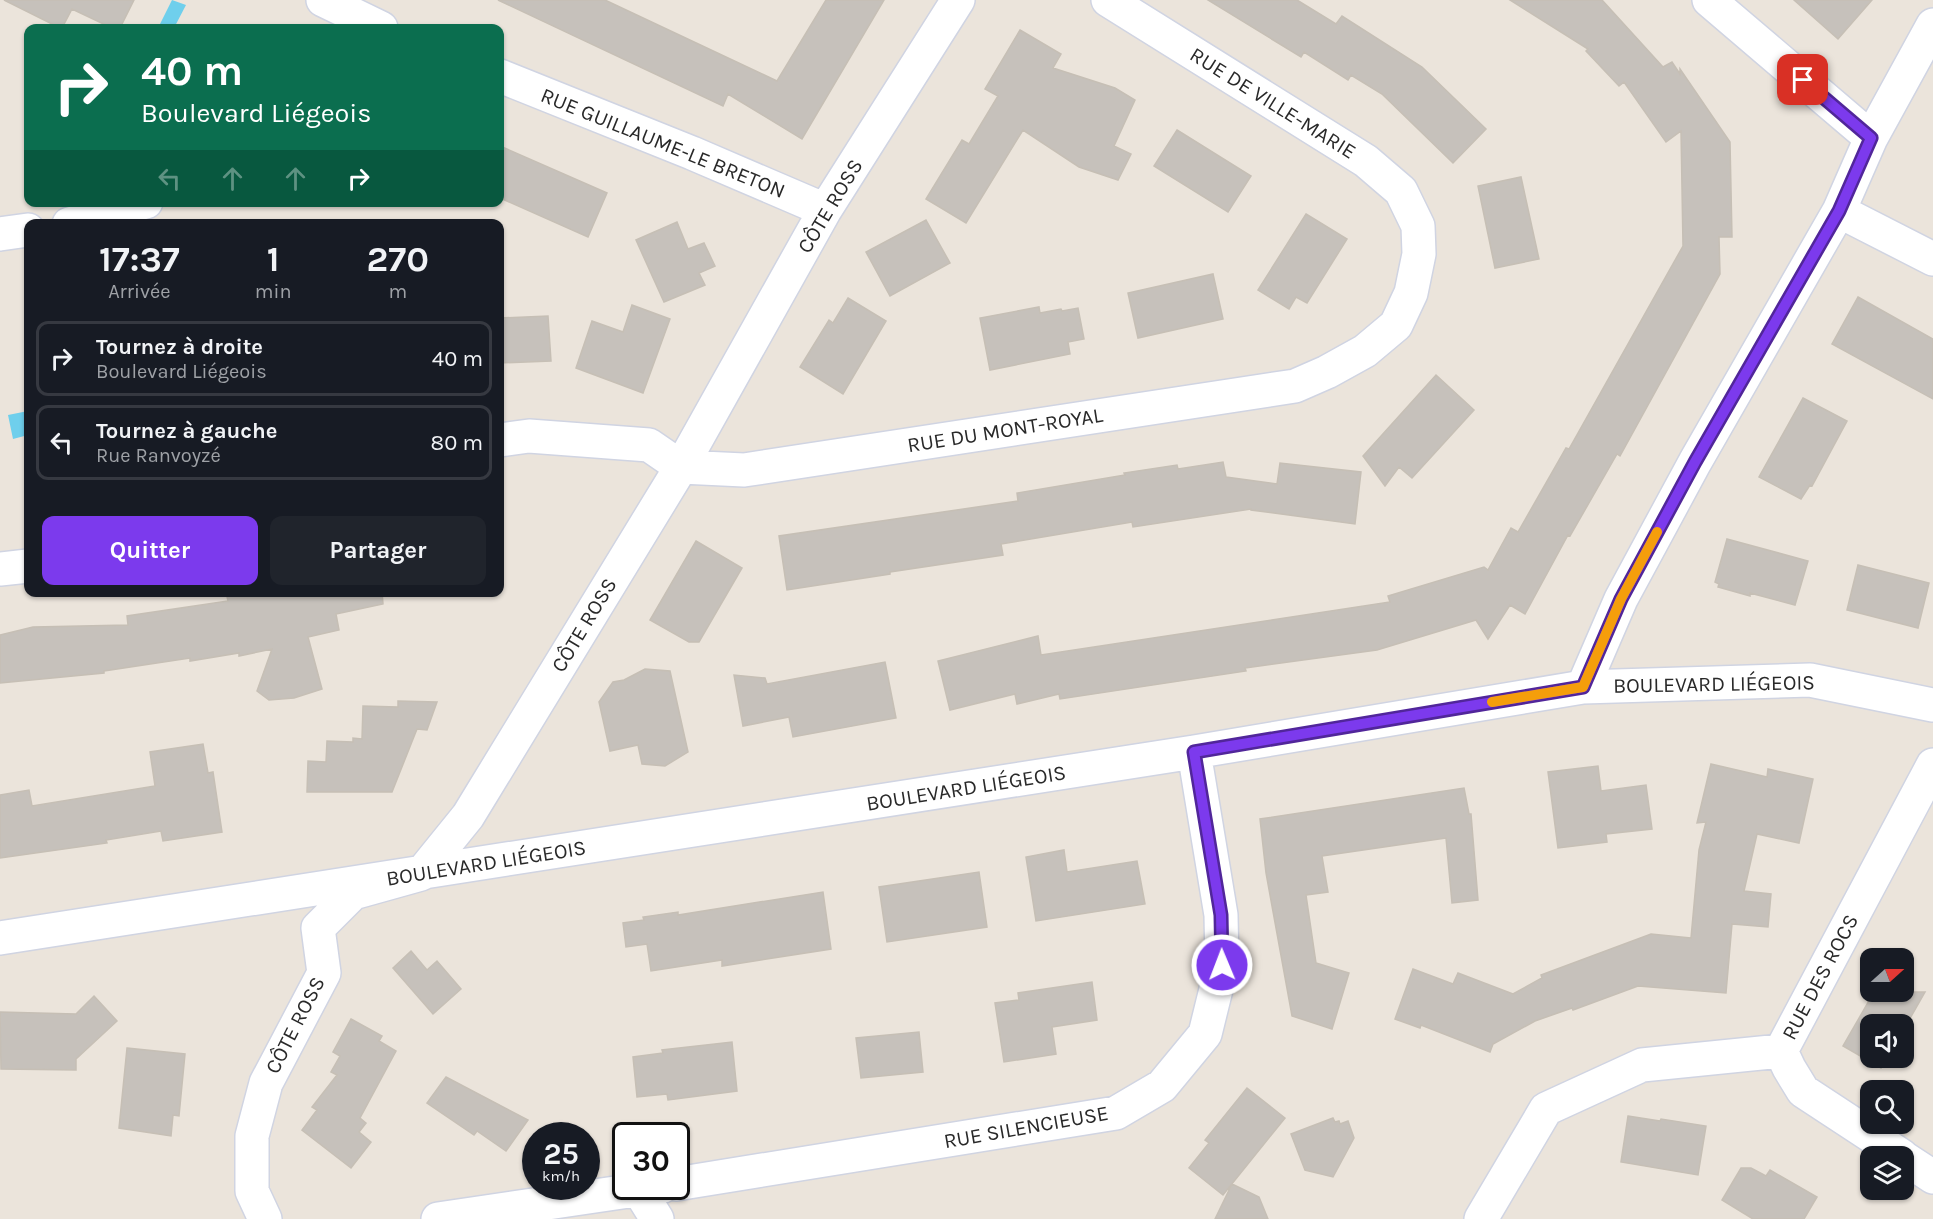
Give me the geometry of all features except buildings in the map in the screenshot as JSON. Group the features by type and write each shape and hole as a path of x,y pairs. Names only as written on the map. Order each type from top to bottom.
{"street":[{"path":"323,0 373,24"},
{"name":"CÔTE ROSS","path":"265,1219 252,1191 252,1136 266,1083 324,973 318,928 353,893 421,874 468,816 681,467 825,210 958,0"},
{"name":"RUE DE VILLE-MARIE","path":"1108,0 1366,161 1401,191 1418,226"},
{"path":"1709,0 1871,138"},
{"path":"1583,687 1621,599 1695,462 1839,211 1871,138 1933,25"},
{"name":"RUE GUILLAUME-LE BRETON","path":"504,78 692,153 825,210"},
{"path":"86,219 128,207"},
{"path":"1839,211 1933,259"},
{"name":"RUE DU MONT-ROYAL","path":"681,467 744,470 1294,386 1327,372 1365,351 1396,325 1411,293 1419,254 1418,226"},
{"path":"0,234 24,231"},
{"path":"504,439 529,436 649,445 681,467"},
{"path":"0,569 24,566"},
{"name":"BOULEVARD LIÉGEOIS","path":"0,939 1194,752 1583,687 1810,680 1933,705"},
{"name":"RUE SILENCIEUSE","path":"690,1182 1116,1113 1162,1086 1205,1034 1222,965 1221,915 1194,752"},
{"name":"RUE DES ROCS","path":"1481,1219 1546,1109 1642,1065 1781,1051 1933,765"},
{"path":"1781,1051 1803,1091 1886,1146"},
{"path":"1914,1164 1933,1177"},
{"path":"438,1219 612,1194"},
{"path":"653,1200 657,1219"}],"water":[{"path":"172,0 186,5 176,24 160,24"},
{"path":"24,412 24,436 13,439 8,415"}],"slow traffic":[{"path":"1492,702 1583,687 1621,599 1657,532"}],"route":[{"path":"1222,965 1221,915 1194,752 1583,687 1621,599 1695,462 1839,211 1871,138 1803,80"}]}
